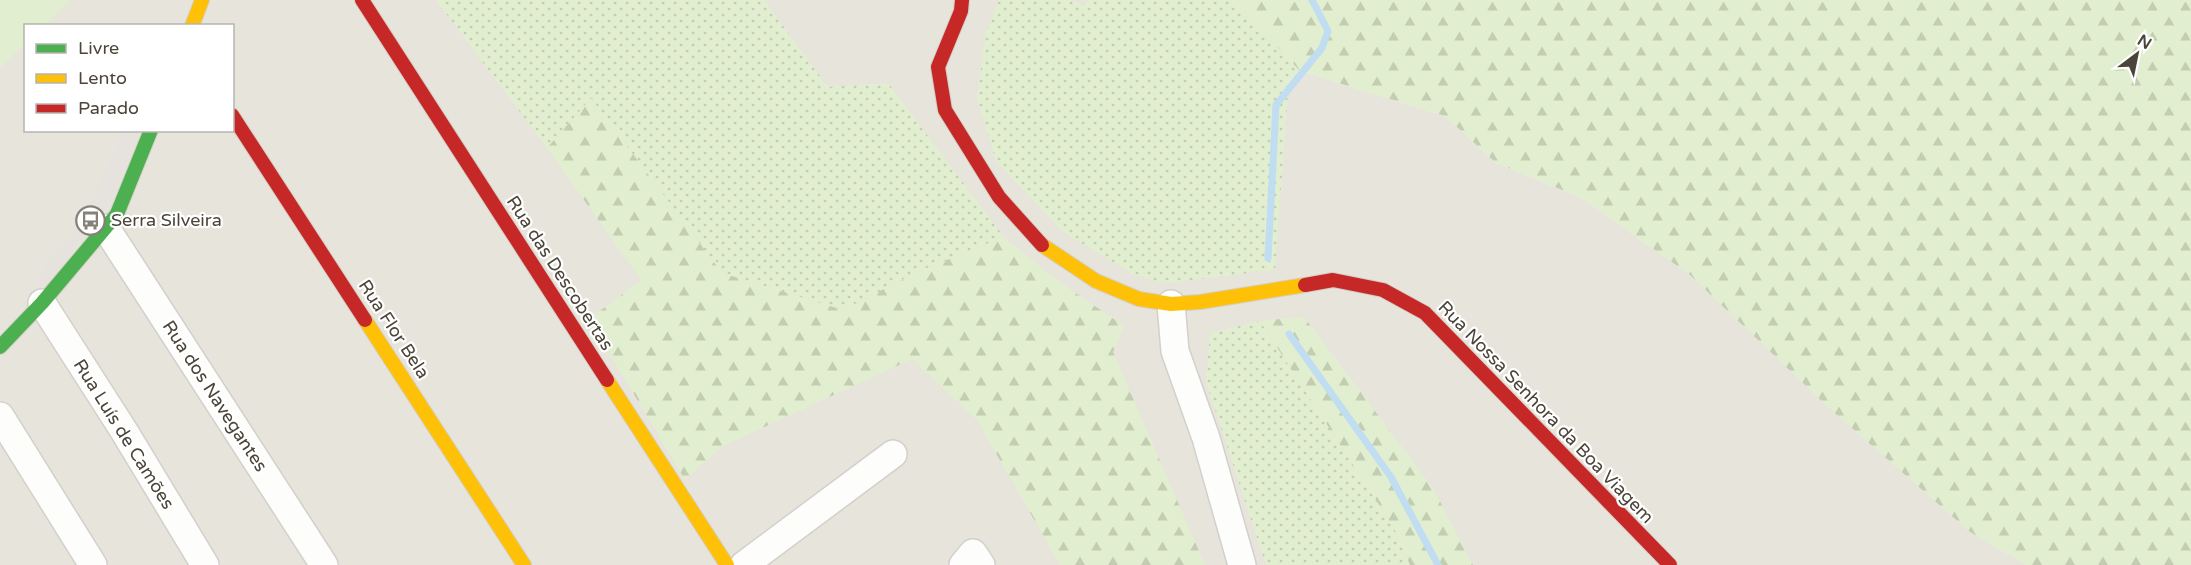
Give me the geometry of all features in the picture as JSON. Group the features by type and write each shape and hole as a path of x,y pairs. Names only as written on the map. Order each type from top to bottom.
{"street":[{"path":"193,24 202,0"},
{"name":"Rua das Descobertas","path":"362,0 727,565"},
{"name":"Rua Nossa Senhora da Boa Viagem","path":"962,0 961,11 938,67 945,110 999,197 1044,247 1096,281 1139,299 1171,304 1200,302 1333,280 1383,290 1425,313 1670,565"},
{"name":"Rua Flor Bela","path":"234,118 524,565"},
{"path":"0,347 42,303 117,214 150,132"},
{"name":"Rua dos Navegantes","path":"106,228 324,565"},
{"name":"Rua Luís de Camões","path":"42,303 124,431 205,565"},
{"path":"1171,304 1175,351 1206,438 1242,565"},
{"path":"0,416 93,565"},
{"path":"744,565 893,454"}],"shaded area":[{"path":"0,0 1233,0 1300,71 1445,116 1496,163 1582,198 1690,275 1970,532 2027,565 0,565"},
{"path":"122,132 140,132 116,194 43,289 35,280 86,217"}],"green space":[{"path":"0,0 71,0 46,24 24,24 24,45 0,68"},
{"path":"436,0 764,0 828,87 888,83 1004,237 917,272 843,310 722,273 591,99 547,148"},
{"path":"999,0 1069,0 1083,4 1090,0 1233,0 1300,71 1288,90 1275,270 1165,283 1136,276 1062,231 996,161 977,99 986,32"},
{"path":"1233,0 2191,0 2191,565 2027,565 1970,532 1828,407 1690,275 1582,198 1496,163 1445,116 1300,71"},
{"path":"591,98 722,273 843,310 917,272 1004,237 1058,281 1124,326 1113,352 1205,565 1060,565 977,420 912,359 721,447 685,480 589,319 641,280 547,148"},
{"path":"1304,317 1433,488 1473,565 1410,565 1394,528 1260,321"},
{"path":"1260,321 1394,528 1410,565 1266,565 1206,382 1210,333"}],"waterway":[{"path":"1268,258 1276,105 1322,48 1328,31 1312,0"},
{"path":"1289,334 1391,477 1438,565"}],"traffic: fast":[{"path":"0,347 42,303 117,214 150,132"}],"traffic: slow":[{"path":"193,24 202,0"},
{"path":"1042,245 1096,281 1139,299 1171,304 1200,302 1305,285"},
{"path":"365,320 524,565"},
{"path":"607,380 727,565"}],"traffic: jam":[{"path":"362,0 607,380"},
{"path":"962,0 961,11 938,67 945,110 999,197 1042,245"},
{"path":"234,118 365,320"},
{"path":"1305,285 1333,280 1383,290 1425,313 1670,565"}],"place":[{"name":"Serra Silveira","path":"90,220"}]}
